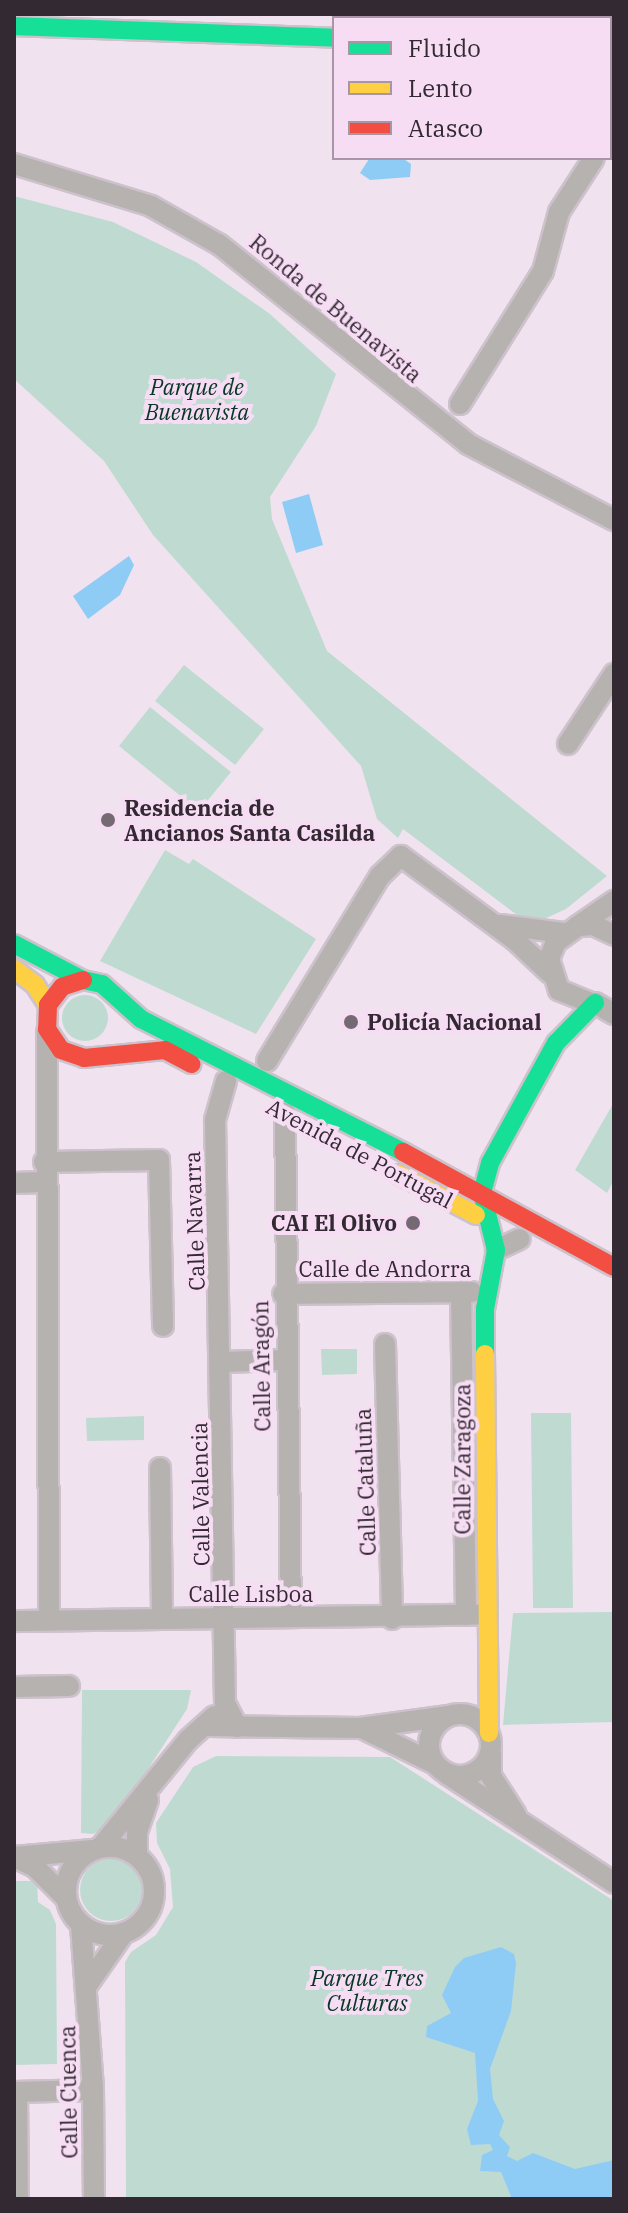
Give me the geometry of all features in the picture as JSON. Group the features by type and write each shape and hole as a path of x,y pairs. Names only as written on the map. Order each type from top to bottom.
{"main road":[{"path":"14,26 193,30 332,38"},
{"path":"14,40 160,41 193,30"},
{"name":"Avenida de Portugal","path":"14,944 83,980 102,984 141,1019 482,1193 614,1267"},
{"path":"14,969 35,985 48,1005 47,1029 72,1056"},
{"path":"48,1005 62,987 83,980"},
{"path":"97,1056 120,1034 119,1001"},
{"path":"482,1193 490,1163 559,1038 593,1003"},
{"name":"Avenida de Portugal","path":"72,1056 165,1050 354,1150"},
{"name":"Avenida de Portugal","path":"382,1165 614,1288"},
{"name":"Calle Zaragoza","path":"482,1193 481,1218 496,1250 488,1293 477,1614 486,1669 489,1733"}],"street":[{"path":"460,404 543,271 559,212 593,160"},
{"name":"Ronda de Buenavista","path":"14,164 151,206 220,245 468,444 614,520"},
{"path":"568,744 614,674"},
{"path":"267,1061 380,876 401,856 496,925 575,1001 593,1003 614,1014"},
{"path":"559,1038 563,1004 549,959 571,929 614,901"},
{"path":"496,925 571,929 593,925 614,935"},
{"path":"593,1003 614,993"},
{"path":"47,1029 44,1172 49,1619"},
{"path":"44,1077 72,1056"},
{"name":"Calle Navarra","path":"222,1362 215,1120 226,1081"},
{"name":"Calle Aragón","path":"285,1113 283,1294 291,1617"},
{"path":"14,1183 44,1172 159,1160 163,1326"},
{"path":"496,1250 520,1239"},
{"name":"Calle Zaragoza","path":"461,1292 477,1614"},
{"name":"Calle de Andorra","path":"283,1294 488,1293"},
{"name":"Calle Cataluña","path":"385,1344 392,1619"},
{"path":"222,1362 285,1360"},
{"name":"Calle Valencia","path":"222,1362 227,1617 225,1703"},
{"path":"160,1468 162,1617"},
{"name":"Calle Lisboa","path":"14,1621 162,1617 392,1619 477,1614"},
{"name":"Calle Zaragoza","path":"453,1715 486,1669"},
{"path":"14,1687 69,1686"},
{"path":"65,1897 73,1867 97,1849 152,1789 188,1740 208,1726 225,1703 237,1727"},
{"path":"208,1726 360,1728 453,1715 477,1718 489,1733 491,1776 524,1824"},
{"path":"441,1769 430,1737 453,1715"},
{"path":"360,1728 441,1769 614,1883"},
{"path":"441,1769 473,1774 491,1754"},
{"path":"15,1858 35,1867 65,1897 81,1925 108,1936 136,1928 152,1906 152,1878 137,1856 137,1832 152,1789"},
{"path":"15,1858 114,1847 137,1856"},
{"name":"Calle Cuenca","path":"81,1925 88,1984 94,2199"},
{"path":"88,1984 123,1934"},
{"path":"18,2199 16,2092 93,2090"}],"green space":[{"name":"Parque de Buenavista","path":"14,196 113,222 196,262 270,314 336,374 316,426 270,497 272,519 327,651 607,876 566,909 544,919 517,915 403,829 398,838 377,819 361,766 153,535 104,461 14,379"},
{"path":"184,665 264,729 235,765 155,701"},
{"path":"150,707 231,772 199,811 119,746"},
{"path":"165,850 189,864 193,859 316,939 256,1034 100,961"},
{"path":"85,995 101,1002 108,1018 101,1034 85,1041 69,1034 62,1018 69,1002"},
{"path":"614,1102 614,1180 607,1193 575,1170"},
{"path":"321,1349 357,1349 357,1374 322,1375"},
{"path":"531,1413 571,1413 573,1608 533,1608"},
{"path":"144,1416 144,1440 87,1441 86,1418"},
{"path":"614,1612 614,1722 503,1725 513,1613"},
{"path":"82,1690 191,1690 187,1709 113,1823 93,1834 81,1833"},
{"name":"Parque Tres Culturas","path":"216,1756 390,1757 614,1901 614,2199 126,2199 125,1962 131,1952 156,1935 173,1907 170,1869 157,1843 156,1823 193,1767"},
{"path":"105,1859 117,1859 133,1868 140,1878 140,1902 133,1912 117,1921 105,1921 85,1907 80,1896 80,1884 94,1864"},
{"path":"14,1881 37,1881 38,1902 50,1910 56,1924 57,2064 14,2065"}],"water":[{"path":"368,160 405,160 411,164 410,177 370,180 360,173"},
{"path":"309,494 323,545 296,553 282,502"},
{"path":"129,556 134,565 120,595 88,619 73,596"},
{"path":"501,1947 514,1954 516,1963 511,2011 490,2069 493,2099 504,2121 499,2135 510,2147 507,2156 517,2161 533,2153 575,2169 614,2160 614,2195 608,2199 512,2199 501,2172 480,2171 482,2155 493,2150 490,2144 471,2145 467,2129 478,2101 475,2053 426,2037 427,2026 451,2013 442,1995 455,1967 464,1958"}],"traffic: fast":[{"path":"14,26 332,38"},
{"path":"14,944 83,980 102,984 141,1019 403,1152"},
{"path":"485,1354 485,1309 496,1250 482,1193 490,1163 556,1043 595,1003"}],"traffic: slow":[{"path":"14,969 35,985 48,1005"},
{"path":"398,1174 476,1215"},
{"path":"485,1354 489,1733"}],"traffic: jam":[{"path":"83,980 62,987 48,1005 47,1029 61,1050 84,1058 165,1050 191,1064"},
{"path":"403,1152 614,1267"}],"place":[{"name":"Residencia de Ancianos Santa Casilda","path":"108,820"},
{"name":"Policía Nacional","path":"351,1022"},
{"name":"CAI El Olivo","path":"413,1223"}]}
